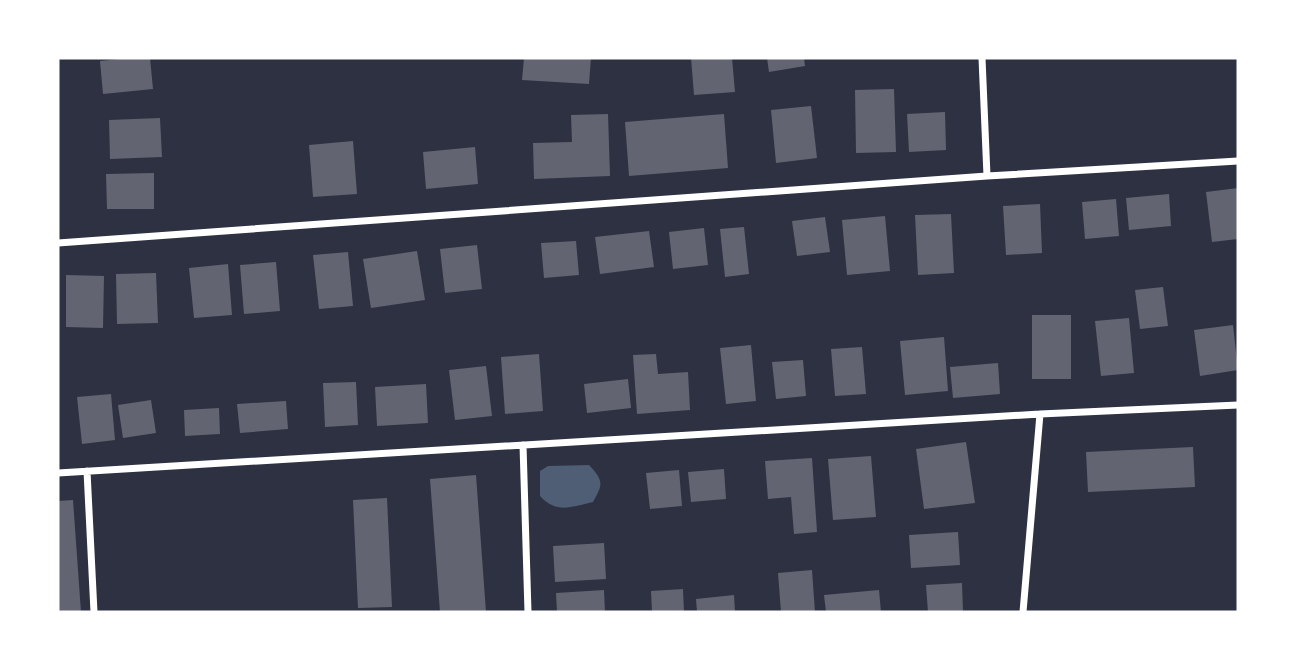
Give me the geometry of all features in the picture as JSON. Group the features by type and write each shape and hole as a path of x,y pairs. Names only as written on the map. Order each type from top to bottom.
{"street":[{"path":"982,58 987,176"},
{"path":"58,243 987,176 1238,161"},
{"path":"58,472 1040,414 1238,405"},
{"path":"1023,612 1040,414"},
{"path":"523,445 528,612"},
{"path":"87,471 94,612"}],"water":[{"path":"589,465 600,483 593,502 564,508 546,502 540,496 540,471 548,466"}],"building":[{"path":"150,58 153,89 103,94 100,61"},
{"path":"524,58 591,58 589,84 522,80"},
{"path":"691,58 732,58 735,92 694,95"},
{"path":"767,58 804,58 805,66 769,72"},
{"path":"894,89 896,152 856,153 855,90"},
{"path":"811,106 817,158 776,163 771,110"},
{"path":"945,112 946,150 909,152 907,114"},
{"path":"608,114 610,176 534,179 533,143 572,142 571,115"},
{"path":"724,114 728,168 629,176 625,122"},
{"path":"160,118 162,157 110,159 109,120"},
{"path":"353,141 357,194 313,197 309,145"},
{"path":"475,147 478,184 426,189 423,152"},
{"path":"154,173 154,209 107,209 106,174"},
{"path":"1238,188 1238,239 1212,242 1206,192"},
{"path":"1169,194 1171,226 1129,230 1126,198"},
{"path":"1116,199 1119,236 1085,239 1082,202"},
{"path":"1040,204 1042,253 1006,255 1003,206"},
{"path":"951,214 954,273 918,275 915,215"},
{"path":"885,216 890,271 847,275 842,220"},
{"path":"825,217 830,252 797,256 792,221"},
{"path":"744,227 749,274 725,277 720,229"},
{"path":"704,228 708,265 673,269 669,232"},
{"path":"649,231 654,267 600,274 595,237"},
{"path":"576,241 579,275 544,278 541,243"},
{"path":"477,245 482,289 445,293 440,249"},
{"path":"417,251 425,300 371,308 363,259"},
{"path":"348,252 353,306 319,309 313,255"},
{"path":"276,262 280,311 244,314 240,265"},
{"path":"228,264 232,315 194,318 189,268"},
{"path":"156,273 158,323 117,324 116,274"},
{"path":"66,275 104,276 103,328 66,327"},
{"path":"1163,287 1168,326 1140,329 1135,290"},
{"path":"1032,315 1071,315 1071,379 1032,379"},
{"path":"1129,318 1134,373 1101,376 1095,321"},
{"path":"1233,325 1238,370 1200,376 1194,330"},
{"path":"944,337 948,391 905,395 900,341"},
{"path":"751,345 756,401 726,404 720,348"},
{"path":"862,347 866,394 835,396 831,349"},
{"path":"539,354 543,411 505,414 501,357"},
{"path":"656,354 658,374 688,372 690,410 637,414 633,355"},
{"path":"803,360 806,396 776,399 772,362"},
{"path":"998,363 1000,394 953,398 950,367"},
{"path":"486,366 492,416 455,420 449,370"},
{"path":"628,379 631,408 587,413 584,384"},
{"path":"356,382 358,425 325,427 323,383"},
{"path":"426,384 428,423 377,426 375,387"},
{"path":"111,394 115,440 82,444 77,397"},
{"path":"151,400 156,433 123,438 118,405"},
{"path":"286,401 288,429 240,433 237,404"},
{"path":"219,408 220,434 185,436 184,410"},
{"path":"966,442 975,503 924,509 916,449"},
{"path":"1193,447 1195,487 1088,492 1086,452"},
{"path":"871,456 876,517 833,520 828,459"},
{"path":"812,458 817,532 794,534 791,497 768,499 765,461"},
{"path":"724,469 726,499 691,502 688,472"},
{"path":"679,470 682,506 650,509 646,473"},
{"path":"476,475 486,612 440,612 430,479"},
{"path":"387,498 392,607 358,608 353,500"},
{"path":"73,500 81,612 58,612 58,501"},
{"path":"958,532 960,565 911,568 909,535"},
{"path":"604,543 606,579 555,582 553,546"},
{"path":"812,570 815,612 781,612 778,573"},
{"path":"962,583 963,612 928,612 926,585"},
{"path":"683,589 684,612 652,612 651,591"},
{"path":"604,590 605,612 557,612 556,593"},
{"path":"879,590 881,612 826,612 824,595"},
{"path":"734,595 735,612 697,612 696,599"}]}
